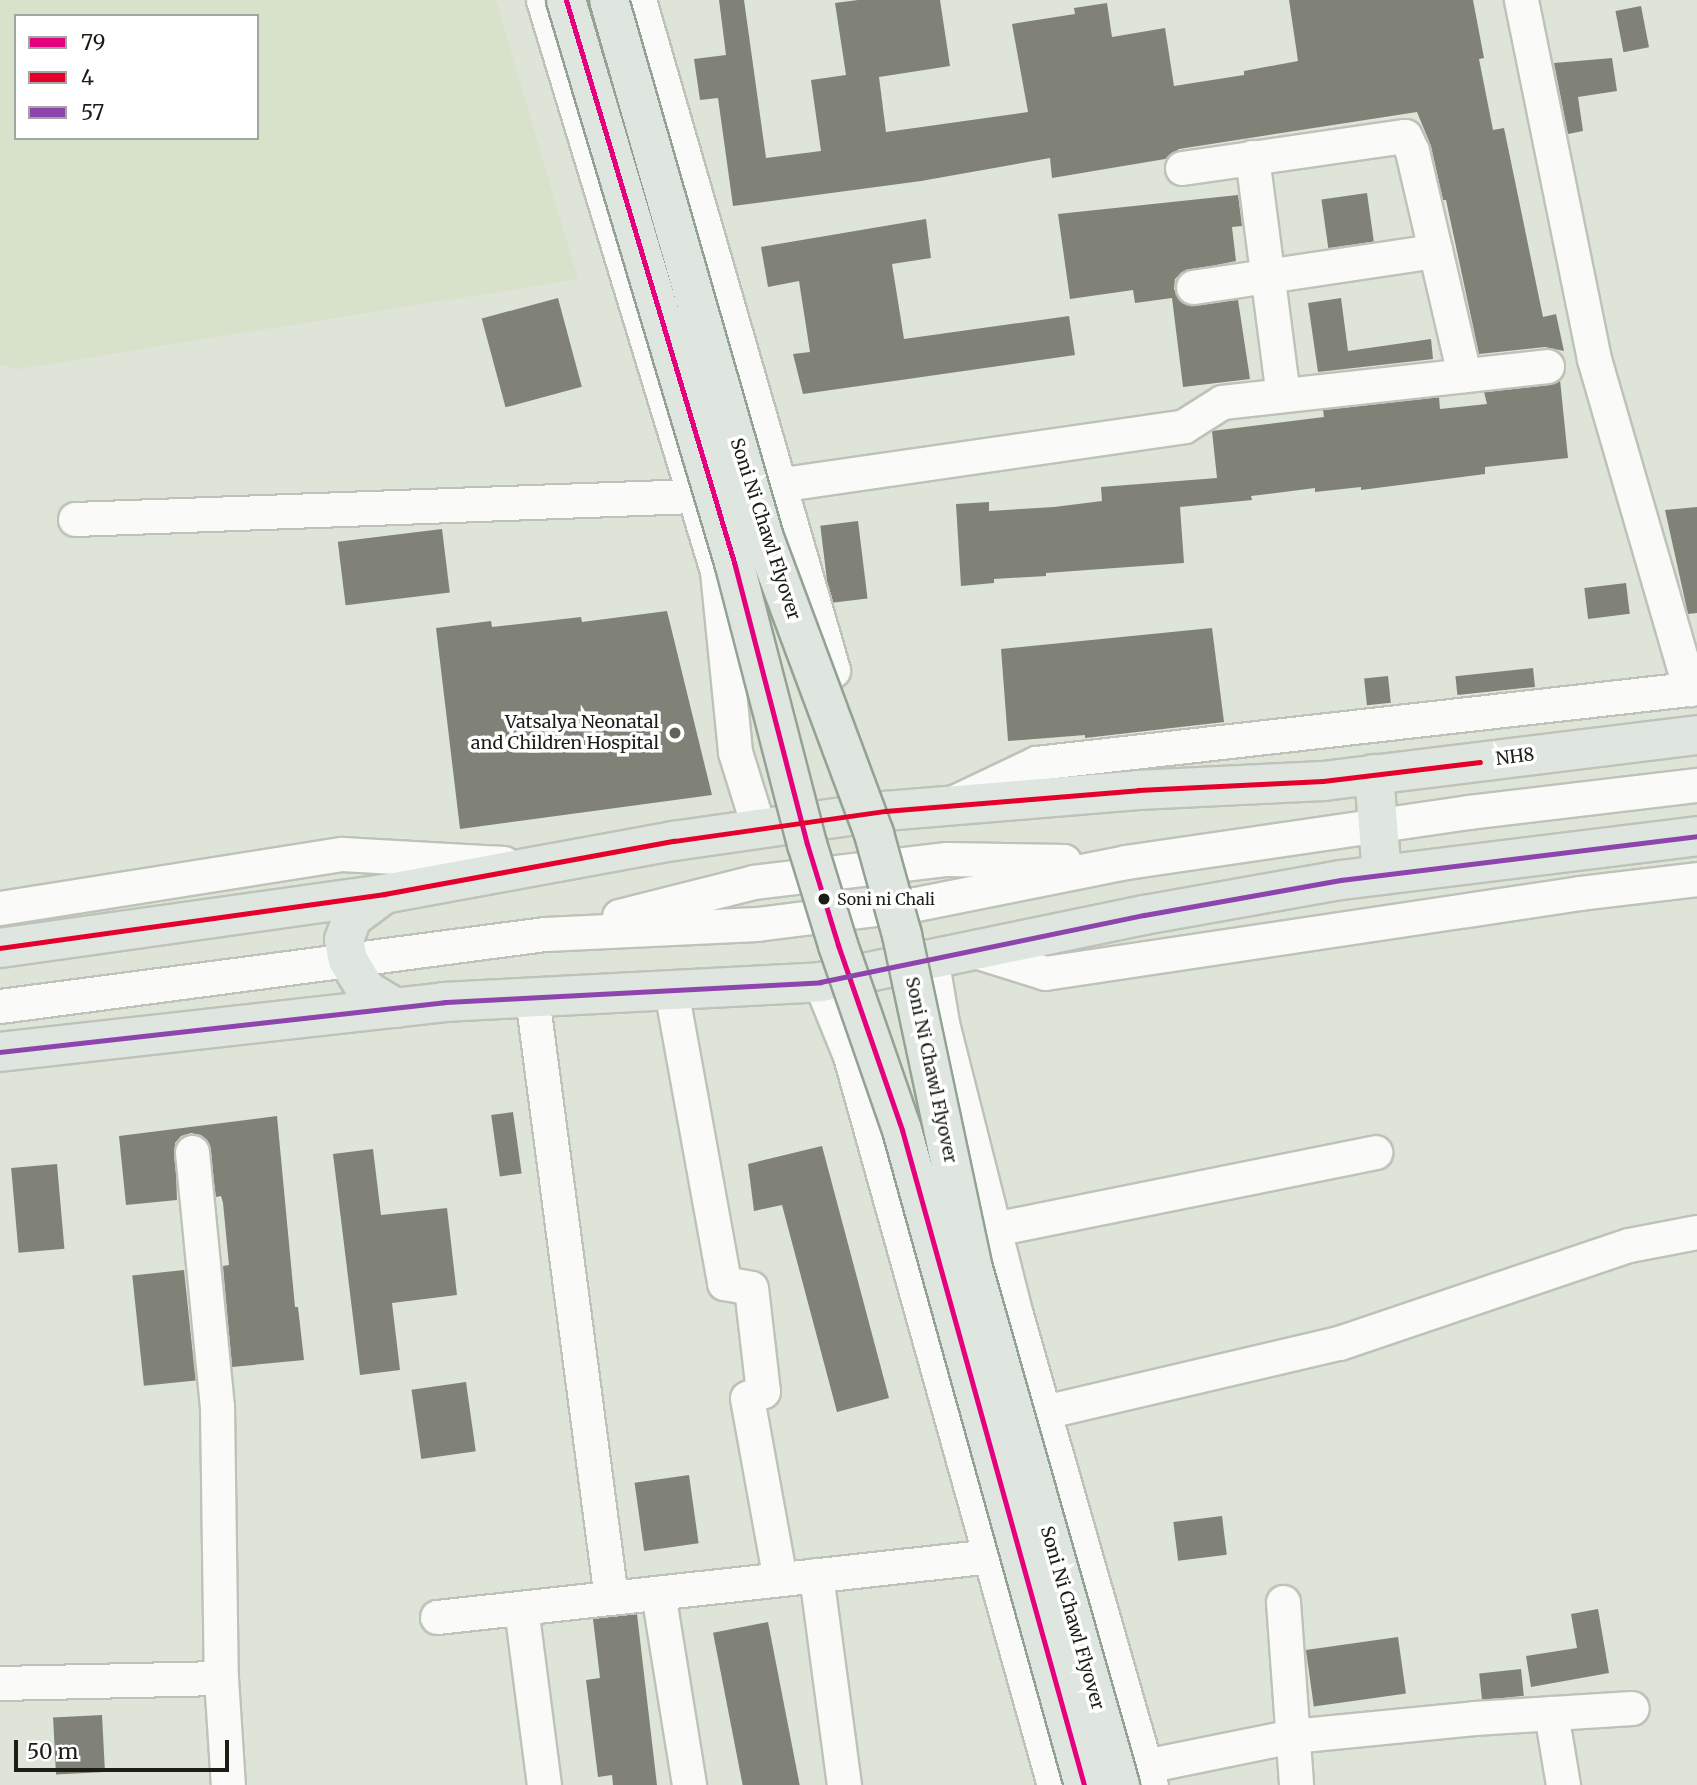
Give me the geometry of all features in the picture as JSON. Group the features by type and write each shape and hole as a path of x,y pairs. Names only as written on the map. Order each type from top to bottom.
{"main road":[{"name":"Soni Ni Chawl Flyover","path":"566,0 734,562 811,857 838,945 902,1130 1084,1785"},
{"name":"Soni Ni Chawl Flyover","path":"609,0 764,538 877,846 902,935 972,1265 1138,1779"},
{"name":"NH8","path":"0,948 384,894 759,828 885,811 1138,790 1324,781 1697,736"},
{"path":"1374,774 1382,875"},
{"path":"0,1052 396,1008 532,997 820,982 1144,915 1382,875 1697,836"},
{"path":"384,894 352,918 344,940 348,960 366,990 396,1008"}],"street":[{"path":"543,0 716,571 735,752 759,828"},
{"path":"639,0 821,640 885,811"},
{"path":"942,807 1037,763 1693,689 1594,359 1521,0"},
{"path":"1182,168 1405,136 1412,151 1464,375"},
{"path":"1252,157 1283,395"},
{"path":"1194,287 1435,251"},
{"path":"777,485 1184,426 1222,402 1547,366"},
{"path":"75,519 694,496"},
{"path":"0,1006 545,934 757,924 929,902 1126,862 1377,825 1697,785"},
{"path":"0,908 342,854 543,865"},
{"path":"975,951 1045,973 1580,893 1697,879"},
{"path":"931,957 942,1023 1138,1779 1292,1736 1632,1708"},
{"path":"820,982 850,1056 1054,1785"},
{"path":"687,989 724,1283 751,1288 763,1391 747,1398 780,1579"},
{"path":"532,997 611,1598"},
{"path":"192,1152 217,1406 221,1678 228,1785"},
{"path":"995,1229 1375,1152"},
{"path":"1044,1412 1339,1343 1629,1245 1697,1232"},
{"path":"437,1617 991,1556"},
{"path":"816,1575 844,1785"},
{"path":"658,1592 689,1785"},
{"path":"1283,1602 1296,1785"},
{"path":"521,1608 544,1785"},
{"path":"0,1683 221,1678"},
{"path":"1551,1713 1563,1785"}],"shaded area":[{"path":"0,0 496,0 578,279 18,369 0,365"}],"building":[{"path":"719,0 744,0 766,158 821,151 811,80 846,75 835,3 858,0 940,0 950,66 879,77 886,132 1028,112 1012,24 1075,14 1074,8 1107,3 1112,37 1165,28 1174,86 1244,75 1244,71 1298,61 1289,0 1473,0 1484,58 1479,59 1493,130 1504,128 1543,317 1556,314 1564,351 1545,347 1479,354 1446,200 1443,200 1431,146 1417,112 1179,149 1165,159 1052,178 1050,158 921,181 733,206 718,98 700,100 694,59 726,55"},
{"path":"1641,6 1649,47 1623,52 1615,11"},
{"path":"1612,58 1617,91 1578,97 1583,131 1568,134 1554,63"},
{"path":"1367,193 1374,242 1328,248 1321,199"},
{"path":"1238,195 1242,226 1232,227 1236,261 1182,272 1175,279 1174,289 1178,298 1187,305 1238,300 1250,379 1183,387 1172,298 1135,303 1133,290 1070,299 1058,214"},
{"path":"926,219 931,258 892,264 904,339 1069,316 1075,355 803,394 793,354 810,352 799,281 768,287 761,247"},
{"path":"558,298 582,387 506,407 482,318"},
{"path":"1341,298 1348,351 1431,339 1433,359 1318,372 1308,303"},
{"path":"1560,380 1568,458 1485,467 1485,474 1361,490 1361,487 1315,492 1315,488 1251,496 1252,500 1180,507 1184,563 1046,573 1046,576 994,579 994,583 961,586 956,504 989,502 989,511 1054,507 1102,501 1101,487 1217,478 1212,431 1324,417 1323,410 1439,397 1440,409 1487,404 1484,392 1549,385"},
{"path":"1697,507 1697,613 1688,614 1665,510"},
{"path":"858,521 868,598 830,603 820,526"},
{"path":"442,529 450,593 346,605 338,542"},
{"path":"1626,583 1630,614 1588,619 1584,588"},
{"path":"667,611 712,795 460,829 436,628 491,621 492,627 581,617 582,622"},
{"path":"1212,628 1224,722 1085,738 1085,735 1008,741 1001,649"},
{"path":"1533,668 1535,687 1457,695 1455,676"},
{"path":"1388,676 1391,703 1367,705 1364,679"},
{"path":"513,1112 522,1173 500,1176 491,1115"},
{"path":"277,1116 295,1307 298,1307 304,1360 232,1367 223,1266 229,1265 223,1203 221,1196 216,1197 208,1141 201,1135 191,1133 181,1136 175,1143 177,1200 126,1205 119,1136"},
{"path":"822,1146 889,1398 837,1412 782,1205 754,1211 748,1164"},
{"path":"373,1149 381,1215 447,1208 457,1295 392,1303 400,1370 360,1375 333,1154"},
{"path":"57,1164 64,1249 19,1253 11,1168"},
{"path":"184,1270 196,1380 144,1386 132,1275"},
{"path":"466,1382 476,1451 421,1459 412,1390"},
{"path":"689,1475 699,1543 644,1551 635,1483"},
{"path":"1222,1516 1227,1555 1178,1561 1173,1522"},
{"path":"1598,1609 1609,1673 1531,1687 1526,1656 1577,1648 1571,1614"},
{"path":"637,1614 657,1785 613,1785 612,1775 598,1777 586,1680 600,1678 593,1619"},
{"path":"768,1622 800,1785 743,1785 713,1633"},
{"path":"1398,1637 1406,1693 1314,1706 1306,1650"},
{"path":"1521,1669 1524,1696 1482,1700 1479,1673"},
{"path":"102,1715 105,1772 56,1774 53,1718"}],"transit line":[{"name":"79","path":"566,0 734,562 807,844 838,945 902,1130 1084,1785"},
{"name":"4","path":"0,948 384,894 674,841 885,811 1138,790 1323,781 1480,762"},
{"name":"57","path":"0,1052 444,1002 820,982 1144,915 1341,880 1697,836"}],"place":[{"name":"Vatsalya Neonatal and Children Hospital","path":"675,733"},
{"name":"Soni ni Chali","path":"824,899"}]}
